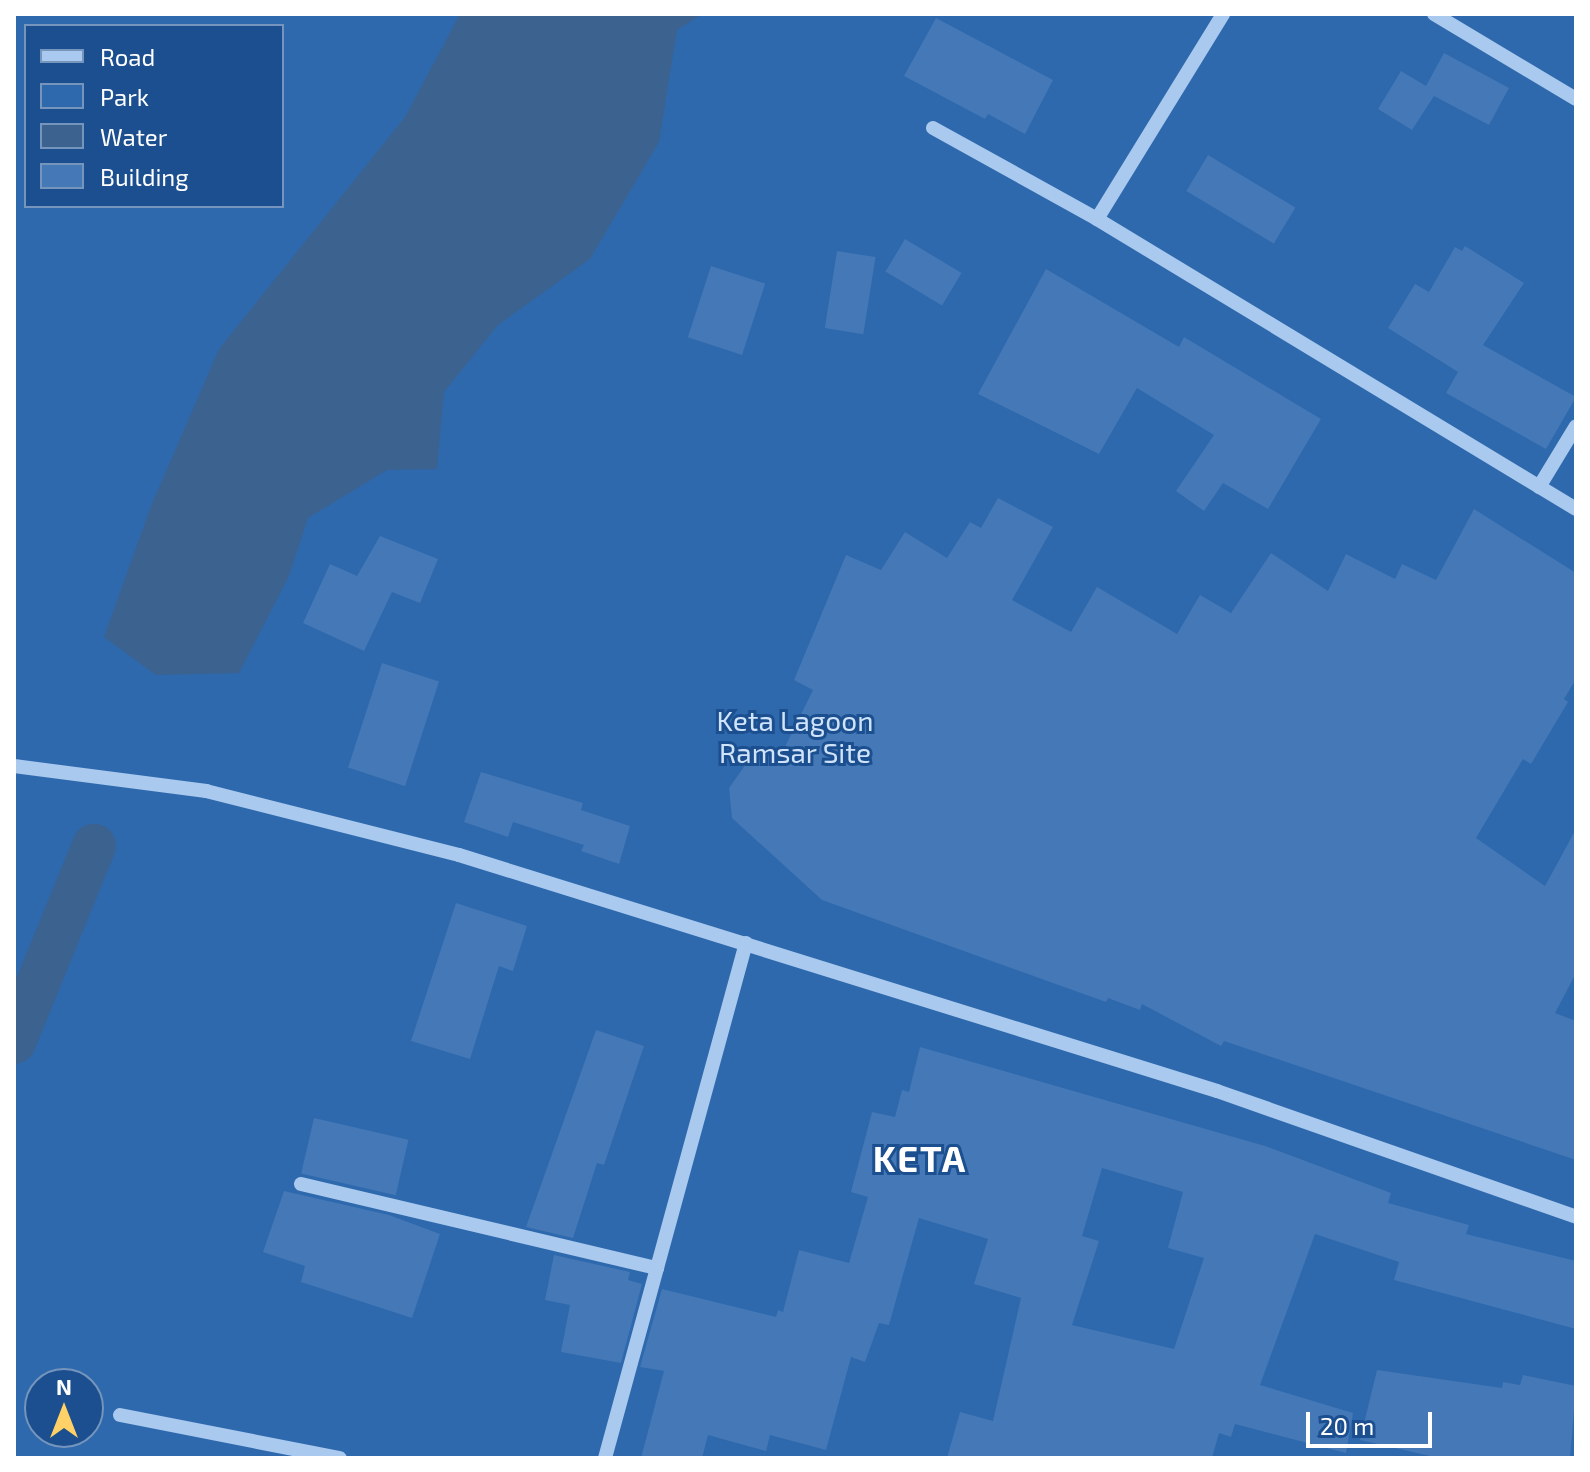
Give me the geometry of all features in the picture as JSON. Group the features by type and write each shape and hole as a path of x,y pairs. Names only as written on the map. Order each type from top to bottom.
{"street":[{"path":"1097,219 1223,14"},
{"path":"1434,14 1576,99"},
{"path":"933,128 1097,219 1576,509"},
{"path":"1539,487 1576,426"},
{"path":"14,766 206,791 310,814 746,943 1217,1091 1576,1217"},
{"path":"605,1458 746,943"},
{"path":"301,1184 657,1268"},
{"path":"120,1415 340,1458"}],"green space":[{"name":"Keta Lagoon Ramsar Site","path":"14,14 1576,14 1576,1458 14,1458"}],"water":[{"path":"460,14 702,14 677,30 659,142 590,259 498,325 444,392 437,469 387,470 308,518 289,576 239,673 156,675 104,637 151,506 219,349 405,117"}],"building":[{"path":"936,18 1053,80 1025,134 988,114 985,119 904,76"},
{"path":"1444,53 1509,88 1489,125 1434,96 1412,130 1378,109 1401,71 1426,86"},
{"path":"1208,155 1295,208 1274,244 1186,191"},
{"path":"905,239 962,273 942,306 885,272"},
{"path":"1465,246 1524,283 1483,345 1576,397 1546,449 1446,393 1458,372 1388,328 1415,284 1429,292 1455,247 1462,251"},
{"path":"837,251 876,257 863,334 825,328"},
{"path":"711,266 765,284 742,355 688,337"},
{"path":"1046,269 1179,347 1184,337 1321,419 1268,509 1223,483 1204,511 1176,491 1214,435 1137,388 1099,454 978,394"},
{"path":"998,498 1053,527 1012,600 1071,632 1097,587 1177,634 1200,595 1231,613 1271,553 1328,591 1346,554 1395,579 1402,564 1436,580 1474,509 1576,573 1576,679 1564,699 1568,702 1531,764 1523,759 1476,838 1545,886 1576,829 1576,973 1555,1013 1576,1021 1576,1160 1224,1041 1221,1046 1142,1004 1140,1010 1108,998 1106,1002 822,900 732,818 729,788 746,764 782,753 813,690 794,680 846,555 881,570 905,532 947,558 970,522 981,528"},
{"path":"380,536 438,559 420,603 392,592 364,651 303,623 330,564 357,576"},
{"path":"382,663 439,682 405,786 348,768"},
{"path":"481,772 583,803 581,810 630,826 619,864 581,851 584,845 513,822 508,837 464,822"},
{"path":"456,903 527,926 513,971 499,966 470,1059 411,1041"},
{"path":"596,1030 644,1046 604,1165 597,1163 573,1238 526,1227"},
{"path":"920,1047 1265,1146 1391,1193 1388,1203 1469,1225 1466,1234 1576,1261 1576,1329 1394,1280 1399,1262 1315,1234 1260,1385 1353,1413 1346,1453 1235,1424 1231,1437 1219,1433 1212,1458 947,1458 960,1412 993,1421 1021,1298 974,1284 988,1239 919,1218 889,1325 879,1323 865,1362 851,1357 826,1450 770,1435 766,1451 708,1435 702,1458 641,1458 664,1371 640,1367 662,1289 776,1317 778,1310 783,1312 799,1250 849,1263 868,1197 851,1192 872,1112 895,1117 902,1090 909,1092","holes":["1102,1168 1183,1192 1168,1248 1204,1258 1174,1349 1072,1325 1099,1241 1082,1236"]},
{"path":"314,1118 409,1140 396,1195 301,1174"},
{"path":"284,1191 389,1215 440,1234 412,1318 301,1282 305,1266 263,1252"},
{"path":"554,1255 630,1272 628,1280 642,1284 621,1363 561,1352 570,1305 545,1300"},
{"path":"1377,1370 1502,1388 1503,1382 1520,1385 1523,1375 1576,1386 1570,1458 1439,1458 1360,1440"}],"waterway":[{"path":"14,1042 94,846"}],"district":[{"name":"KETA","path":"920,1158"}]}
